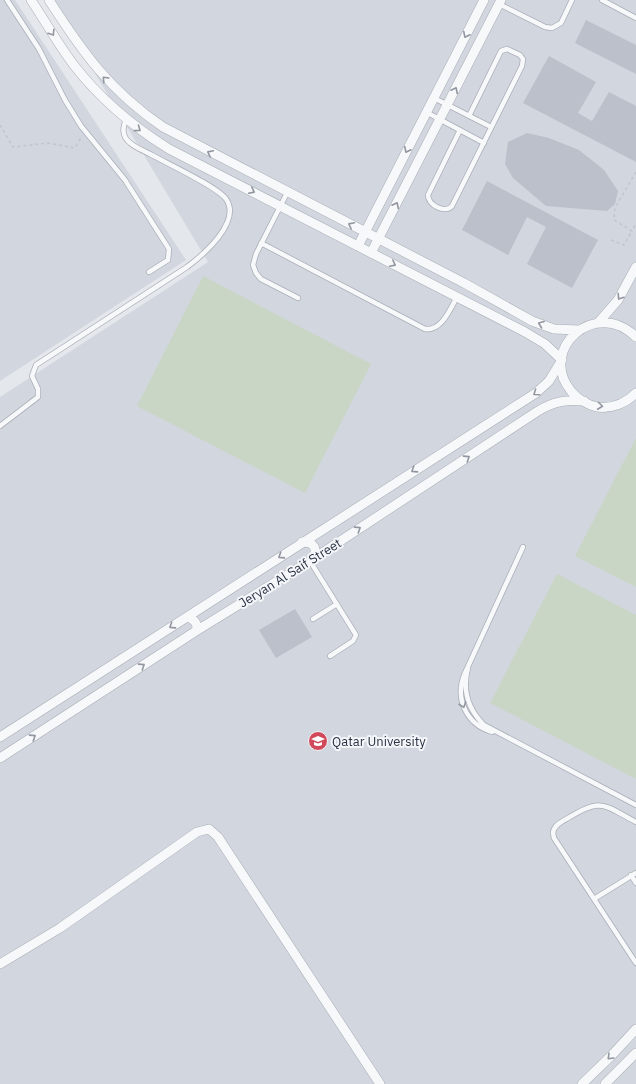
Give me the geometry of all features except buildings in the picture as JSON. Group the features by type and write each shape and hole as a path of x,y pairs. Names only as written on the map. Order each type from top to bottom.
{"street":[{"path":"31,0 72,63 117,112 169,149 535,338 561,362 568,388 578,398 591,405 606,407 620,404 635,395"},
{"path":"49,0 86,56 100,74 127,100 163,127 543,325 554,329 579,330 598,322 618,300 636,267"},
{"path":"358,246 484,0"},
{"path":"371,253 500,2"},
{"path":"117,112 127,100"},
{"path":"457,297 464,283"},
{"path":"598,322 618,325 636,337"},
{"name":"Jeryan Al Saif Street","path":"0,737 536,393 549,381 561,362 565,347 579,330"},
{"name":"Jeryan Al Saif Street","path":"0,758 196,631 312,560 538,411 562,401 584,401"},
{"path":"302,542 312,544 314,546 316,553 312,560"},
{"path":"187,617 194,620 196,624 196,631"},
{"path":"0,964 60,928 197,832 209,829 218,837 380,1084"},
{"path":"582,1084 636,1029"},
{"path":"605,1084 636,1053"}],"lane":[{"path":"7,0 39,49 65,100 84,131 125,180 169,249 168,260 149,272"},
{"path":"500,2 545,27 552,28 561,23 572,0"},
{"path":"602,0 636,18"},
{"path":"460,130 428,195 428,200 431,204 444,210 451,208 484,143 523,64 522,56 507,49 501,51 469,116"},
{"path":"434,98 491,127"},
{"path":"426,112 484,143"},
{"path":"0,426 38,397 38,389 32,376 36,365 187,267 210,248 225,226 230,211 226,199 217,191 130,142 124,136 123,129 126,119"},
{"path":"287,192 253,261 256,273 261,278 298,298"},
{"path":"261,243 425,329 433,329 439,325 457,297"},
{"path":"523,547 468,668 466,691 470,706 484,725 497,733 636,805"},
{"path":"312,560 355,632 355,638 353,641 330,656"},
{"path":"313,619 337,604"},
{"path":"636,822 606,806 592,805 583,808 554,827 552,833 636,963"},
{"path":"594,899 634,874 636,883"}],"path":[{"path":"0,124 13,147 48,143 75,148 84,131"},
{"path":"632,231 614,220 613,215 615,208 636,172"},
{"path":"611,240 624,245 636,224"}],"shaded area":[{"path":"0,0 15,0 186,260 0,381"},
{"name":"Qatar University","path":"51,0 636,0 636,1084 0,1084 0,397 208,262"}],"green space":[{"path":"203,276 371,364 305,493 137,406"},
{"path":"636,438 636,587 575,556"},
{"path":"557,574 636,615 636,779 490,703"}],"place":[{"name":"Qatar University","path":"318,741"}]}
